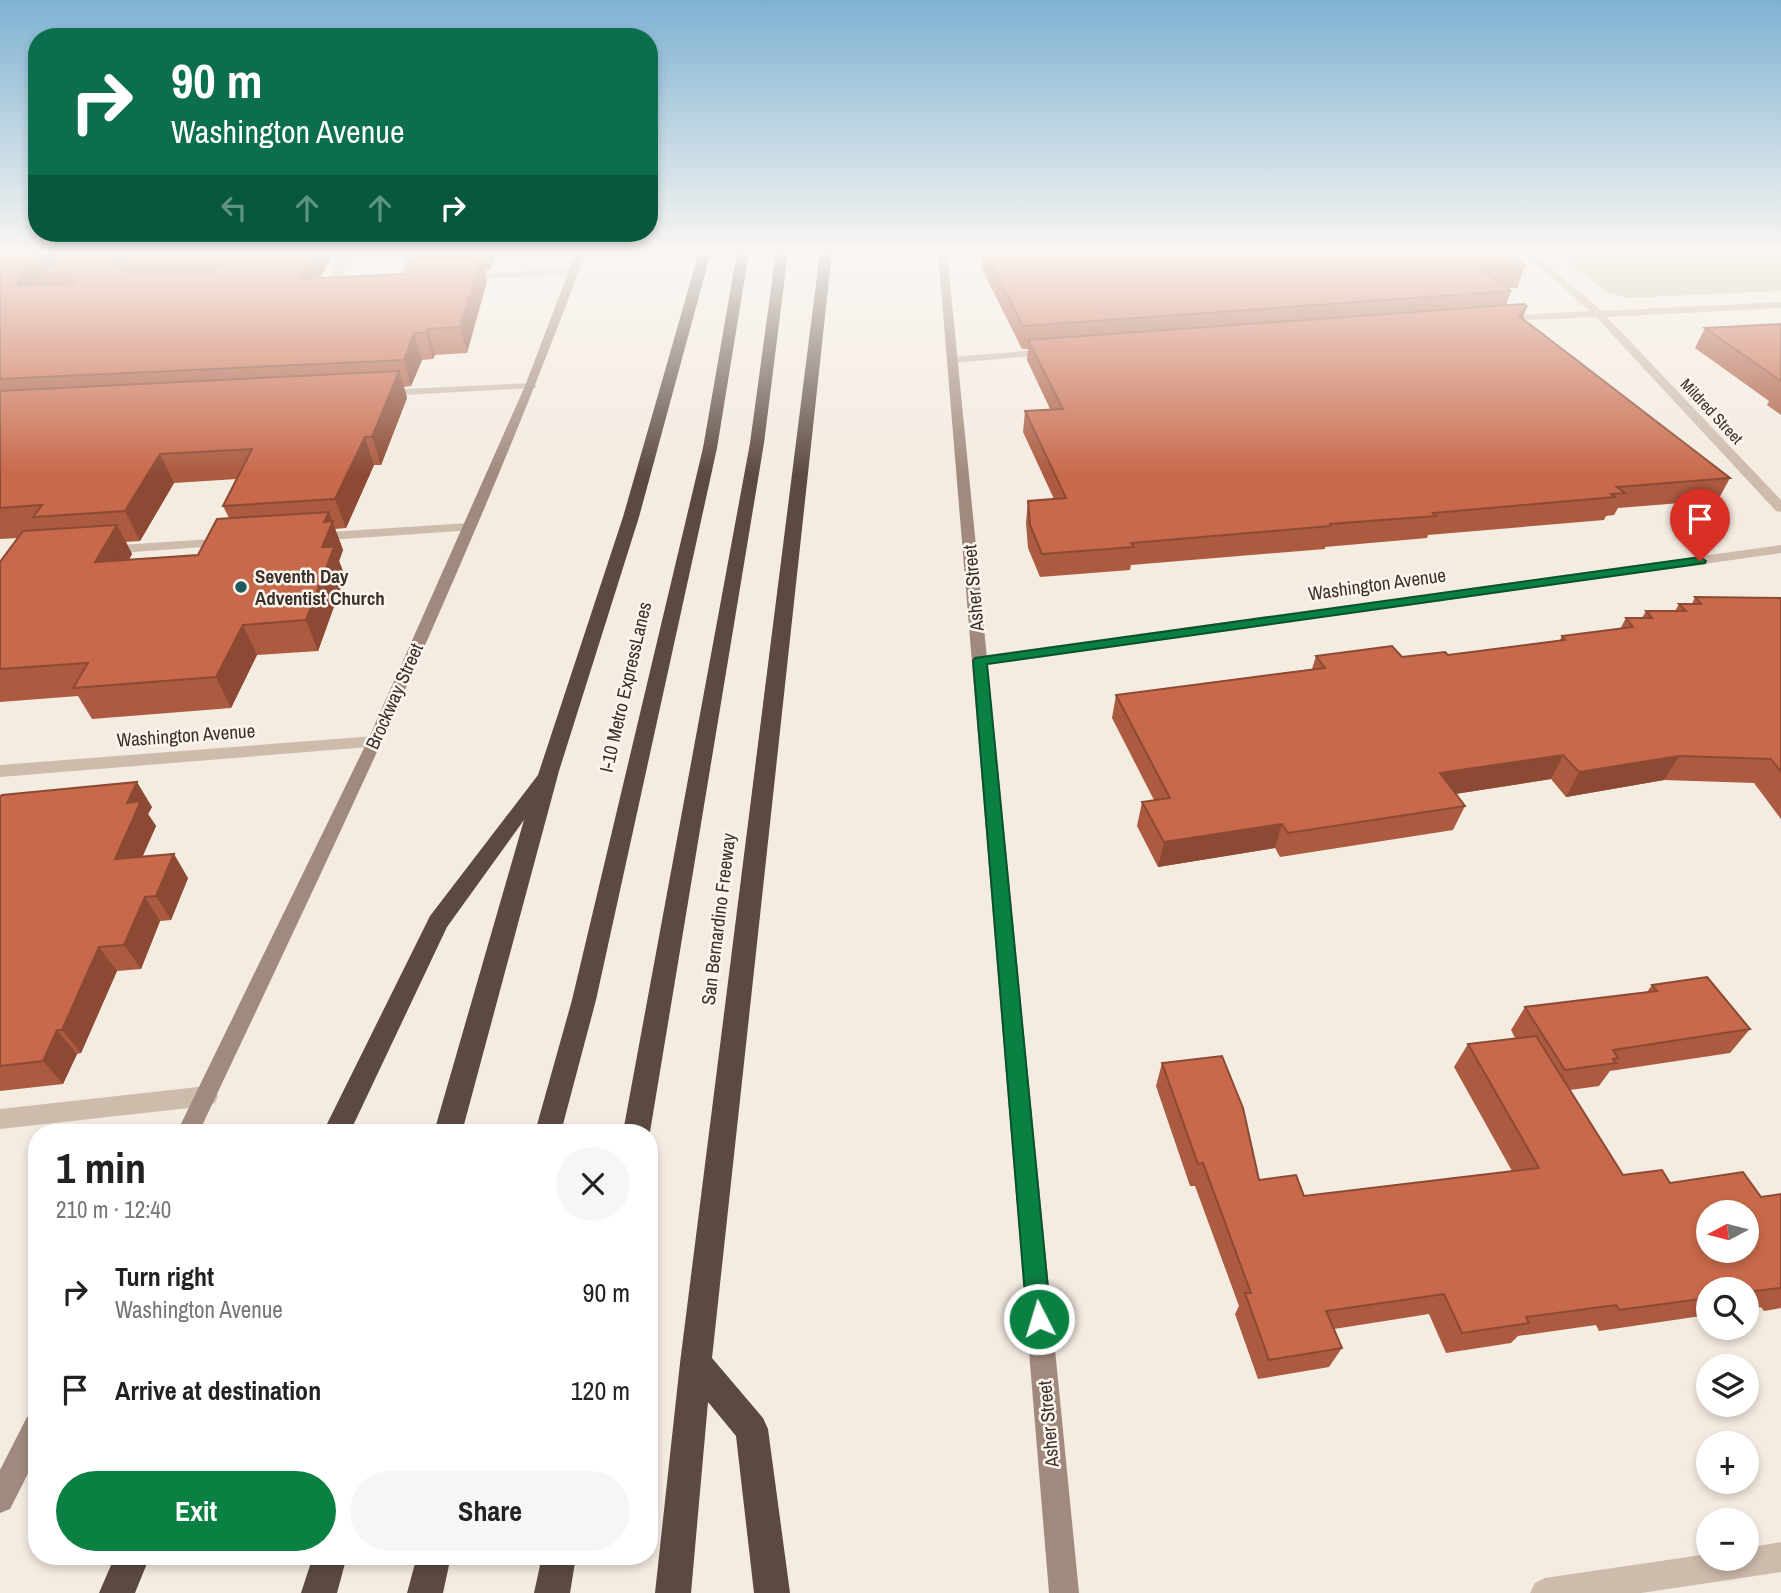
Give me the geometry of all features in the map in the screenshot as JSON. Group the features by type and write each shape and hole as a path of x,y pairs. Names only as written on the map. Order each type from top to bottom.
{"highway":[{"path":"451,1124 549,771 631,517 684,326"},
{"name":"I-10 Metro ExpressLanes","path":"550,1124 584,1000 707,461 730,326"},
{"path":"637,1124 757,443 772,326"},
{"name":"San Bernardino Freeway","path":"673,1593 696,1363 817,326"},
{"path":"340,1124 438,922 549,771"},
{"path":"696,1363 752,1429 772,1593"},
{"path":"117,1593 129,1565"},
{"path":"319,1593 327,1565"},
{"path":"425,1593 432,1565"},
{"path":"552,1593 557,1565"}],"street":[{"name":"Brockway Street","path":"192,1124 375,742 531,386 554,326"},
{"name":"Asher Street","path":"950,326 1064,1593"},
{"name":"Mildred Street","path":"1610,326 1781,508"},
{"path":"953,360 1057,352"},
{"path":"369,394 531,386"},
{"path":"303,537 469,527"},
{"path":"96,550 248,541"},
{"name":"Washington Avenue","path":"980,661 1781,549"},
{"name":"Washington Avenue","path":"0,771 375,742"},
{"path":"0,1119 206,1096"},
{"path":"0,1499 28,1445"},
{"path":"1545,1593 1781,1557"}],"building":[{"path":"0,326 460,326 414,333 404,360 0,379"},
{"path":"1216,326 1532,326 1730,478 1617,487 1625,493 1611,494 1615,497 1131,543 1134,547 1042,554 1030,525 1028,501 1066,498 1025,411 1063,409 1028,340"},
{"path":"1781,326 1781,381 1705,328"},
{"path":"399,371 372,437 365,437 335,499 223,506 252,449 160,454 125,511 33,517 42,505 0,508 0,391"},
{"path":"329,512 324,522 333,521 322,547 334,547 306,620 243,625 216,677 73,688 88,663 0,669 0,562 23,531 117,525 95,562 198,555 217,519"},
{"path":"1695,597 1781,598 1781,772 1771,759 1679,756 1579,772 1563,755 1440,773 1465,806 1288,833 1282,824 1164,842 1142,802 1170,798 1116,695 1325,668 1316,656 1392,646 1402,657 1445,652 1448,655 1565,640 1562,636 1633,627 1626,618 1652,618 1646,611 1686,611 1679,604 1701,604"},
{"path":"137,782 127,803 141,801 115,859 174,854 156,896 145,897 124,945 99,947 62,1030 57,1030 43,1061 0,1066 0,797"},
{"path":"1707,977 1750,1029 1613,1050 1618,1058 1613,1059 1616,1063 1565,1070 1525,1007 1657,991 1652,985"},
{"path":"1536,1036 1623,1175 1662,1170 1670,1183 1743,1172 1761,1197 1781,1194 1781,1288 1759,1291 1759,1277 1696,1277 1696,1300 1619,1310 1616,1305 1526,1317 1529,1323 1462,1333 1444,1294 1326,1311 1342,1348 1269,1360 1245,1293 1251,1293 1203,1163 1198,1164 1162,1063 1222,1056 1243,1108 1259,1180 1296,1175 1304,1196 1539,1168 1468,1044"}],"place":[{"name":"Seventh Day Adventist Church","path":"241,587"}],"route":[{"path":"1039,1319 980,661 1700,561"}]}
